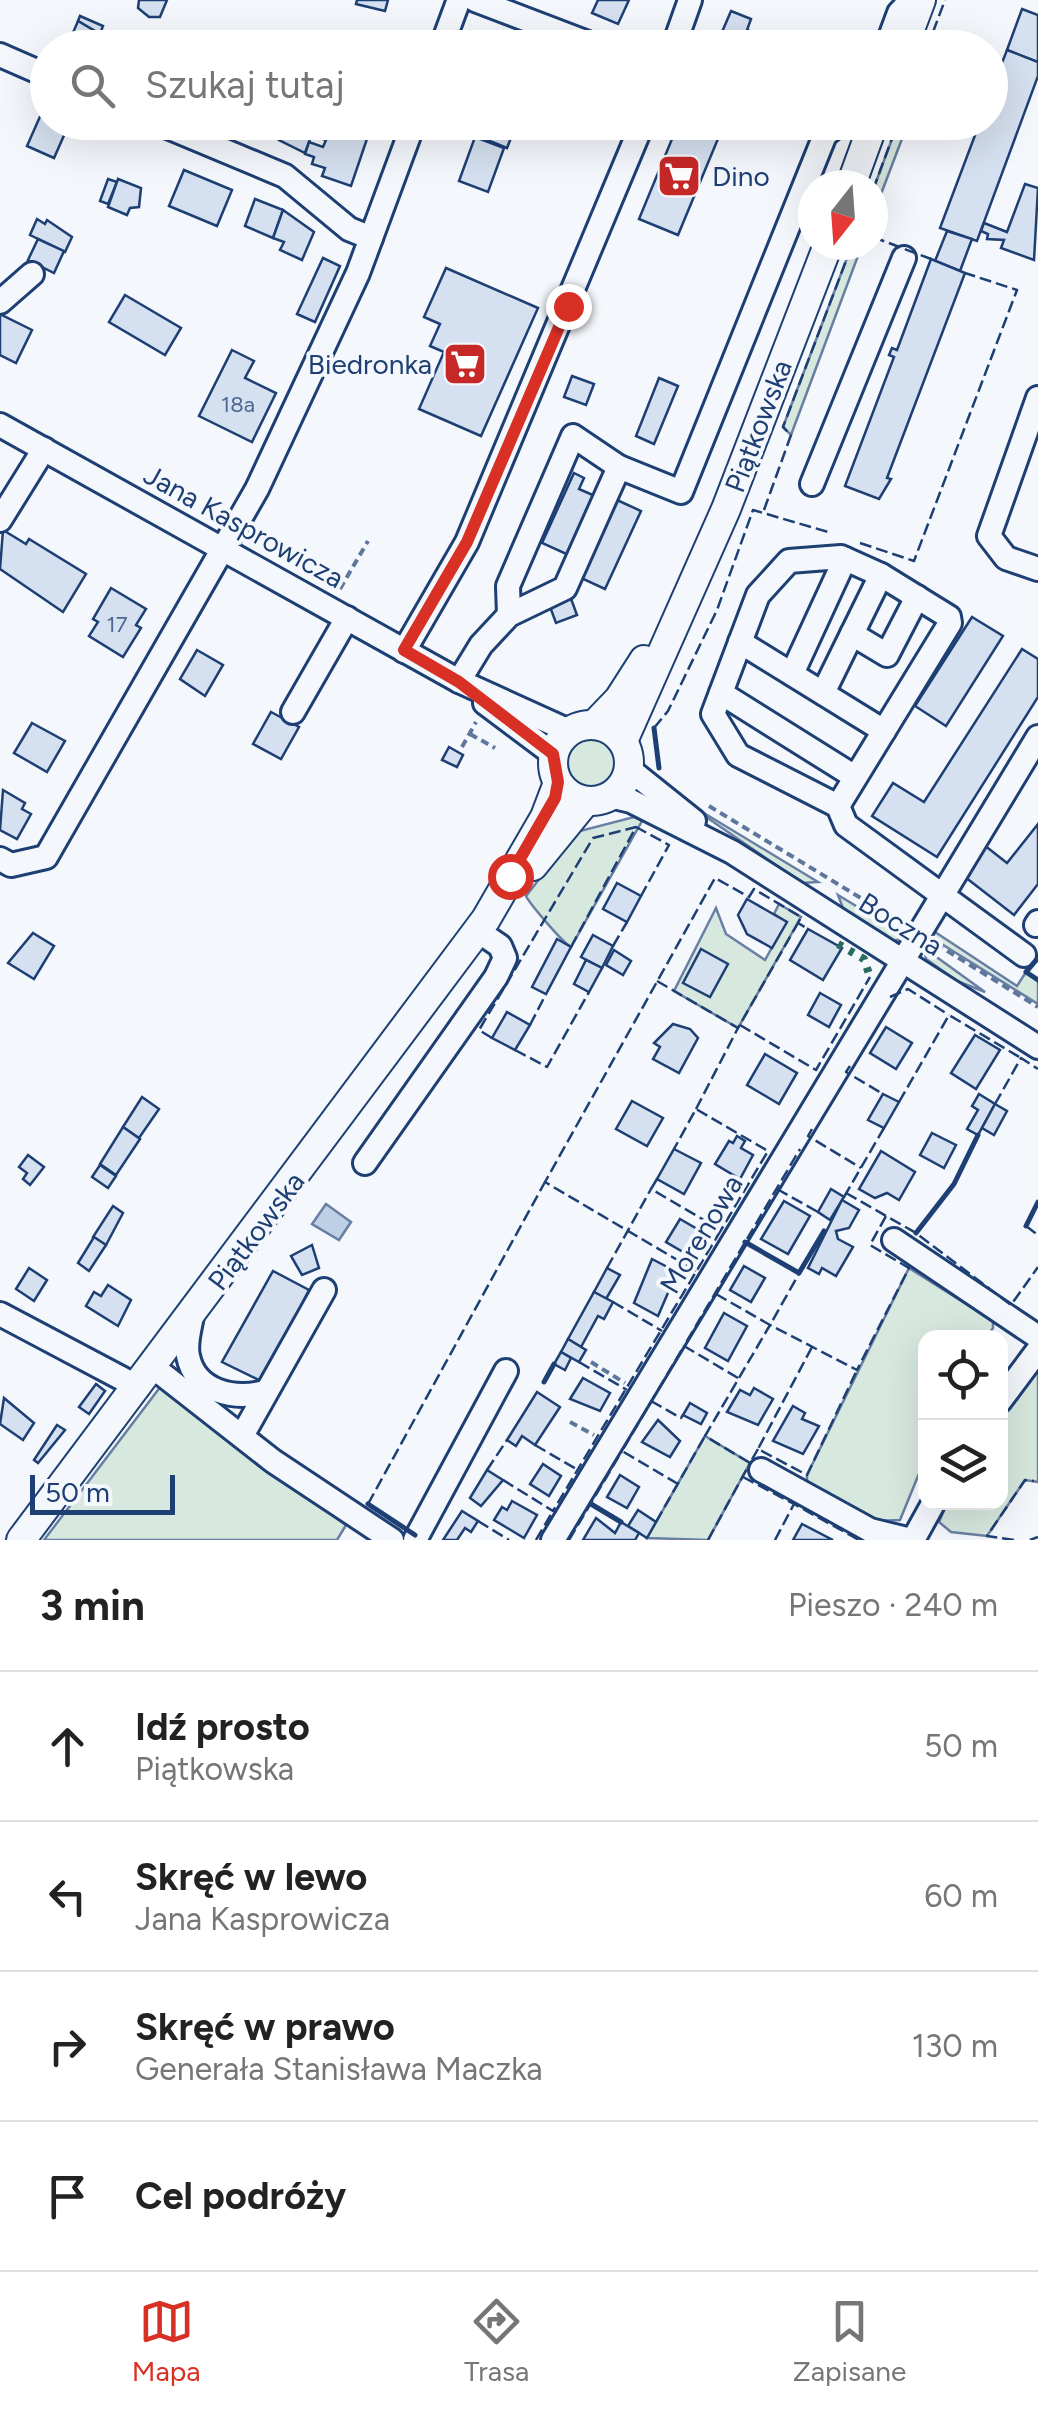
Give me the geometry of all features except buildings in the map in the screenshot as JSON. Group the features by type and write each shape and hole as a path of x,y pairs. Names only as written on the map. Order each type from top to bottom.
{"main road":[{"path":"910,30 921,0"},
{"path":"856,170 867,140"},
{"name":"Piątkowska","path":"22,1540 160,1366 192,1316 482,925 598,799 619,789 626,755 681,604 726,509 822,260"},
{"name":"Piątkowska","path":"572,736 619,699 681,604"},
{"path":"598,799 575,798 558,782 572,736 626,755"},
{"name":"Piątkowska","path":"482,925 555,798 558,782"}],"street":[{"path":"450,30 465,0 550,30"},
{"path":"679,30 690,0"},
{"path":"893,30 911,0"},
{"path":"0,55 30,68"},
{"path":"199,140 285,176 349,229 371,238"},
{"path":"0,859 12,865 46,857 257,489 371,238 407,140"},
{"path":"404,650 467,542 635,140"},
{"path":"509,615 508,586 572,436 619,468 680,492 823,140"},
{"path":"812,484 904,258"},
{"path":"0,302 32,274"},
{"path":"1038,398 989,536 1006,558 1038,570"},
{"name":"Jana Kasprowicza","path":"0,425 459,682 572,736"},
{"path":"0,520 44,449"},
{"path":"459,682 481,645 509,615 565,588 619,468"},
{"path":"792,674 845,559"},
{"path":"838,806 950,624 948,617 881,575 845,559 789,561 758,595 713,714 738,755 838,806 846,825 1024,955"},
{"path":"822,693 881,575"},
{"path":"852,634 887,654 916,597"},
{"path":"293,712 338,613"},
{"path":"740,642 884,730"},
{"path":"721,693 855,777"},
{"name":"Morenowa","path":"553,1540 900,959 1038,737"},
{"name":"Boczna","path":"626,755 732,852"},
{"name":"Boczna","path":"598,799 631,801 732,852 1038,1047"},
{"path":"364,1162 496,977 505,958 482,925"},
{"path":"894,1240 1019,1333"},
{"path":"242,1436 324,1290"},
{"path":"0,1314 202,1381 218,1393 250,1396 265,1392"},
{"path":"1008,1389 1038,1350"},
{"path":"160,1366 242,1436 392,1540"},
{"path":"415,1540 506,1371"},
{"path":"761,1470 870,1530 915,1535"},
{"path":"915,1535 923,1510"},
{"path":"915,1535 929,1510"}],"path":[{"path":"338,613 368,541"},
{"path":"462,746 481,714"},
{"path":"470,734 495,748"},
{"path":"707,805 912,929"},
{"path":"928,939 1038,1008"},
{"path":"591,1362 629,1385"},
{"path":"570,1422 598,1438"}],"shaded area":[{"path":"892,140 902,140 888,176 888,170 880,170"},
{"path":"846,260 856,260 791,435 783,427"},
{"path":"591,739 608,746 615,763 608,780 591,787 574,780 567,763 574,746"},
{"path":"677,797 689,804 818,882 802,883"},
{"path":"634,817 642,821 571,947 526,896 576,832"},
{"path":"838,895 907,937 893,941 844,911"},
{"path":"779,904 801,917 738,1028 674,991 716,908 726,934 765,960 786,922 774,914"},
{"path":"935,932 1017,986 1026,972 1038,980 1038,1004 932,938"},
{"path":"924,948 985,992 957,981 926,959"},
{"path":"909,1268 993,1321 991,1330 918,1330 918,1476 900,1520 874,1521 807,1484 807,1475"},
{"path":"1038,1364 1038,1482 1025,1480 1008,1505 1008,1420 1008,1406"},
{"path":"161,1386 346,1525 337,1540 44,1540"},
{"path":"705,1436 750,1463 708,1540 647,1538"},
{"path":"944,1510 1005,1510 987,1536 951,1532 939,1522"}],"water":[{"path":"326,1204 351,1222 339,1240 312,1224"}],"hedge":[{"path":"838,944 864,959 870,977"}],"fence":[{"path":"934,30 945,0"},
{"path":"880,170 891,140"},
{"path":"888,243 931,259"},
{"path":"764,510 791,435 783,427 846,260"},
{"path":"860,543 914,561 1017,290 965,273"},
{"path":"654,728 668,711 717,610 753,510 828,532"},
{"path":"571,947 636,827 669,845 641,896"},
{"path":"492,1038 479,1030 593,838 636,827"},
{"path":"696,1271 545,1182 715,878 749,897 754,889 801,917 798,923 808,929"},
{"path":"613,946 627,922"},
{"path":"657,981 738,1028 798,923"},
{"path":"740,1025 816,1070 870,977"},
{"path":"890,997 908,989 949,1015"},
{"path":"515,1050 547,1067 589,992"},
{"path":"530,1025 546,994"},
{"path":"899,1102 949,1015 1021,1058"},
{"path":"696,1109 738,1028"},
{"path":"995,1104 1021,1058 1038,1069"},
{"path":"850,1066 846,1072 883,1094"},
{"path":"657,1179 651,1189 721,1230 768,1151 696,1109 674,1149"},
{"path":"844,1197 884,1128"},
{"path":"812,1129 808,1136 861,1168"},
{"path":"738,1378 684,1346 800,1149"},
{"path":"368,1504 545,1182"},
{"path":"607,1268 651,1189"},
{"path":"777,1189 818,1212"},
{"path":"846,1193 916,1233 1011,1305 1038,1267"},
{"path":"758,1449 750,1463 705,1436 770,1325 857,1370 909,1268 870,1245 886,1216"},
{"path":"1026,1226 1038,1235"},
{"path":"503,1480 553,1511 721,1230"},
{"path":"716,1294 770,1325 800,1272"},
{"path":"613,1302 662,1331"},
{"path":"678,1484 622,1451 684,1346"},
{"path":"812,1347 758,1449 807,1475 857,1370"},
{"path":"579,1362 627,1390"},
{"path":"651,1401 681,1418 683,1415"},
{"path":"656,1522 705,1436"},
{"path":"487,1470 507,1440"},
{"path":"535,1445 578,1470"},
{"path":"569,1540 622,1451"},
{"path":"708,1540 750,1463"},
{"path":"743,1477 794,1504"},
{"path":"1014,1540 987,1536 1025,1480 1034,1481"},
{"path":"775,1540 794,1504 859,1540"},
{"path":"536,1540 553,1511"},
{"path":"478,1521 509,1540"},
{"path":"1030,1540 1038,1537"}],"wall":[{"path":"654,728 659,768"},
{"path":"1038,958 1026,972 1038,980"},
{"path":"916,1233 954,1184 978,1135"},
{"path":"1026,1226 1038,1202"},
{"path":"745,1242 799,1273 824,1231"},
{"path":"544,1382 554,1364"},
{"path":"368,1504 415,1535"},
{"path":"591,1504 621,1522"}],"place":[{"name":"Dino","path":"679,176"},
{"name":"Biedronka","path":"465,364"}],"route":[{"path":"510,876 555,798 558,782 553,754 459,682 404,650 467,542 568,306"}]}
